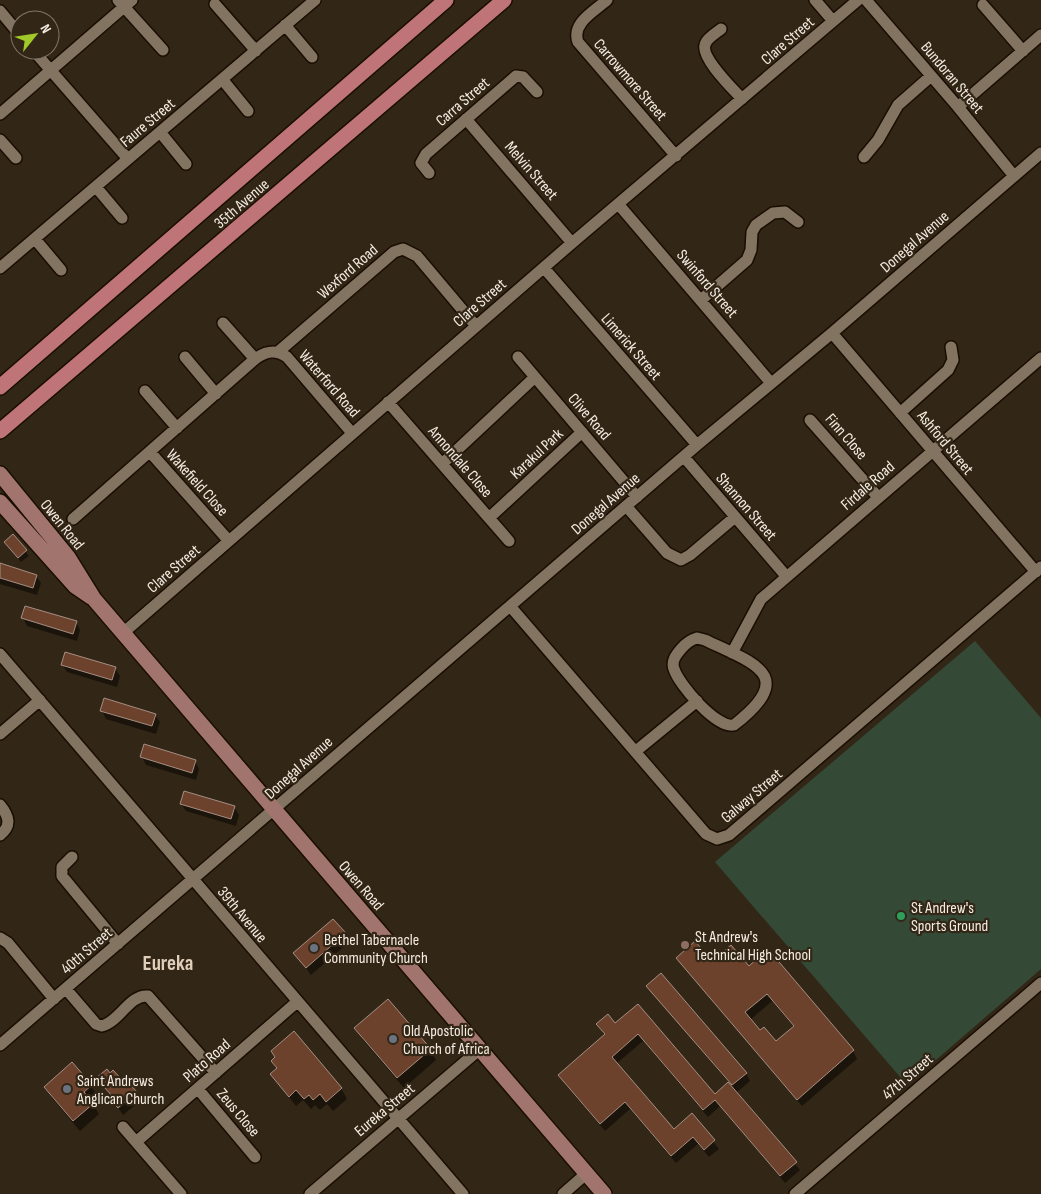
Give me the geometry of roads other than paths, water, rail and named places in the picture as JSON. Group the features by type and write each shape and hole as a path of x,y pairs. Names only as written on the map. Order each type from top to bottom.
{"main road":[{"name":"35th Avenue","path":"0,387 446,0"},
{"name":"35th Avenue","path":"0,430 504,0"}],"street":[{"name":"Faure Street","path":"0,268 315,0"},
{"name":"Carrowmore Street","path":"607,0 579,25 576,32 578,42 676,156"},
{"path":"815,0 833,21"},
{"name":"Clare Street","path":"123,633 572,243 858,0"},
{"name":"Bundoran Street","path":"866,0 958,107 1014,176"},
{"path":"0,114 124,3 163,50"},
{"path":"215,4 256,50"},
{"path":"983,5 1022,51"},
{"path":"0,11 10,22"},
{"path":"285,25 312,57"},
{"path":"721,29 706,41 704,50 708,60 742,99"},
{"path":"958,107 1041,35"},
{"path":"42,60 128,159"},
{"name":"Carra Street","path":"429,174 422,166 423,158 516,76 523,77 537,92"},
{"path":"864,157 878,140 898,106 931,76"},
{"path":"222,79 248,111"},
{"name":"Melvin Street","path":"466,119 572,243"},
{"path":"160,132 186,164"},
{"path":"0,140 16,158"},
{"name":"Donegal Avenue","path":"193,880 697,445 832,333 1041,153"},
{"path":"96,186 122,218"},
{"name":"Swinford Street","path":"619,205 771,383"},
{"path":"702,300 747,260 754,229 769,215 785,212 798,222"},
{"path":"34,239 61,270"},
{"name":"Wexford Road","path":"278,352 394,252 403,249 410,250 417,256 476,326"},
{"name":"Limerick Street","path":"544,268 697,445"},
{"path":"223,322 255,359"},
{"name":"Ashford Street","path":"832,333 931,452 1038,570"},
{"path":"900,413 948,370 953,360 950,347"},
{"name":"Waterford Road","path":"150,452 255,359 268,352 278,352 287,357 352,433"},
{"path":"185,356 216,394"},
{"name":"Clive Road","path":"518,357 637,497"},
{"name":"Firdale Road","path":"732,652 757,603 786,576 1041,358"},
{"path":"442,464 535,378"},
{"path":"145,391 177,428"},
{"name":"Annondale Close","path":"388,402 509,541"},
{"name":"Finn Close","path":"810,420 878,497"},
{"name":"Karakul Park","path":"489,518 582,432"},
{"name":"Wakefield Close","path":"73,519 150,452 229,541"},
{"name":"Shannon Street","path":"684,457 786,576"},
{"name":"Owen Road","path":"0,474 68,557 94,599 604,1194"},
{"name":"Owen Road","path":"0,502 75,586 94,599"},
{"path":"626,506 667,553 681,560 690,555 735,517"},
{"name":"Galway Street","path":"510,606 706,834 713,838 725,837 1038,570"},
{"path":"698,638 732,652 755,664 765,673 766,683 755,706 738,722 729,726 716,721 697,701 674,670 674,657 690,641 698,638"},
{"name":"39th Avenue","path":"0,654 463,1194"},
{"path":"0,734 40,700"},
{"path":"636,751 697,701"},
{"path":"0,805 7,814 8,822 5,831 0,836"},
{"path":"72,857 62,867 62,876 118,944"},
{"name":"40th Street","path":"0,1045 193,880"},
{"path":"0,938 8,943 54,999"},
{"name":"47th Street","path":"794,1194 1041,983"},
{"path":"66,989 96,1024 102,1026 109,1023 141,996 148,996 216,1073"},
{"name":"Plato Road","path":"136,1142 297,1002"},
{"name":"Eureka Street","path":"310,1194 480,1049"},
{"name":"Zeus Close","path":"198,1089 255,1157"},
{"path":"123,1127 181,1194"},
{"path":"562,1194 587,1174"}],"place":[{"name":"St Andrew's Sports Ground","path":"901,916"},
{"name":"St Andrew's Technical High School","path":"685,945"},
{"name":"Bethel Tabernacle Community Church","path":"314,948"},
{"name":"Old Apostolic Church of Africa","path":"393,1039"},
{"name":"Saint Andrews Anglican Church","path":"67,1089"}],"district":[{"name":"Eureka","path":"168,963"}]}
